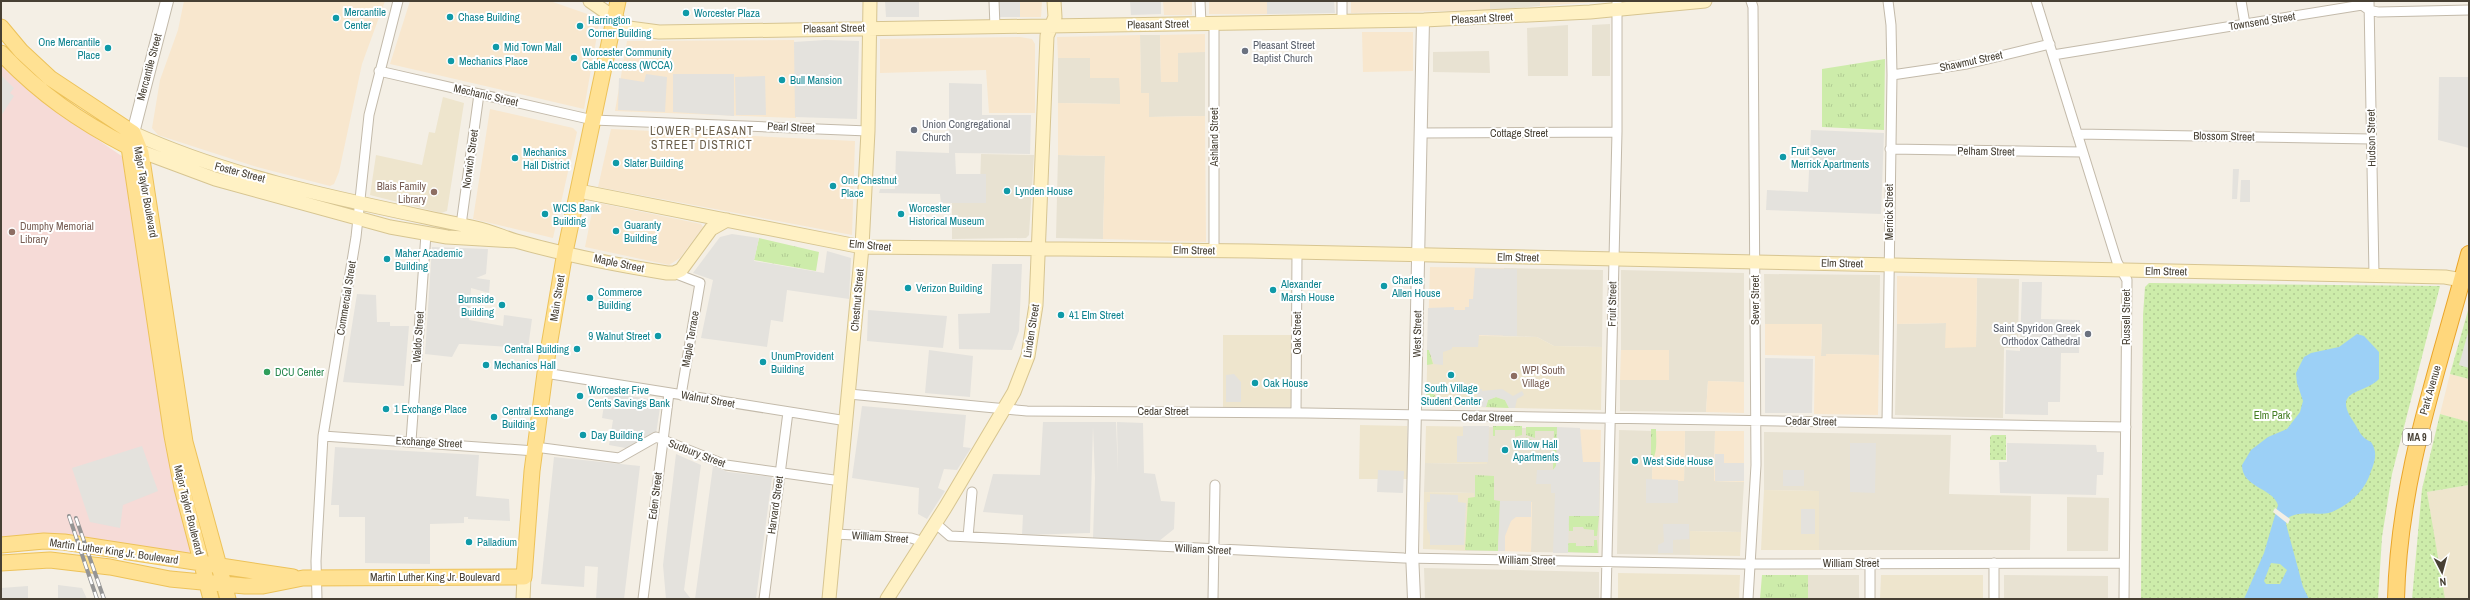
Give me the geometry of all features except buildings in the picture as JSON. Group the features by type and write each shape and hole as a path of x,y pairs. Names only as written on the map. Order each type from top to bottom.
{"highway":[{"name":"Park Avenue","path":"2396,599 2402,520 2415,447 2469,254"}],"main road":[{"name":"Pleasant Street","path":"590,1 614,16 629,28 651,32 1423,20 1617,5 1705,1"},
{"name":"Main Street","path":"523,599 535,449 545,373 565,252 618,1"},
{"name":"Linden Street","path":"887,599 924,542 1004,409 1022,375 1031,345 1036,305 1039,249 1046,36 1055,17 1054,1"},
{"name":"Chestnut Street","path":"829,599 847,421 862,247 868,131 870,2"},
{"name":"Foster Street","path":"1,27 21,51 50,78 134,144 162,147 210,164 358,203 461,225 516,241 565,252"},
{"name":"Foster Street","path":"1,53 34,85 71,115 215,179 357,218 426,234 516,241"},
{"name":"Major Taylor Boulevard","path":"134,144 168,415 182,488 211,599"},
{"name":"Major Taylor Boulevard","path":"134,144 185,442 226,592"},
{"name":"Elm Street","path":"579,191 862,247 1214,251 1889,264 2446,277 2462,280"},
{"path":"674,273 683,267 711,229 727,220"},
{"name":"Maple Street","path":"565,252 674,273"},
{"name":"Martin Luther King Jr. Boulevard","path":"1,545 44,541 64,542 298,578 524,577"},
{"name":"Martin Luther King Jr. Boulevard","path":"1,563 50,560 71,562 207,583 226,592 298,578"}],"street":[{"name":"Mercantile Street","path":"134,144 142,90 166,1"},
{"name":"Commercial Street","path":"317,599 316,578 323,436 356,237 365,140 379,71 398,1"},
{"path":"994,1 995,27"},
{"path":"1200,1 1201,24"},
{"path":"1342,1 1342,22"},
{"name":"Sever Street","path":"1748,599 1756,465 1754,22 1751,1"},
{"name":"Merrick Street","path":"1887,422 1892,75 1891,25 1888,1"},
{"name":"Russell Street","path":"2036,1 2082,152 2122,270 2127,280 2124,599"},
{"path":"2241,1 2244,24"},
{"name":"Fruit Street","path":"1606,599 1617,132 1617,5"},
{"name":"Townsend Street","path":"2053,55 2362,5 2456,6 2469,10"},
{"name":"Hudson Street","path":"2369,6 2374,275"},
{"name":"West Street","path":"1414,599 1412,558 1423,20"},
{"name":"Ashland Street","path":"1214,24 1214,251"},
{"name":"Shawmut Street","path":"1892,75 1967,64 2050,44"},
{"name":"Mechanic Street","path":"379,71 593,120"},
{"name":"Norwich Street","path":"461,225 479,94"},
{"name":"Pearl Street","path":"593,120 868,131"},
{"name":"Cottage Street","path":"1421,133 1617,132"},
{"name":"Blossom Street","path":"2077,134 2371,139"},
{"name":"Pelham Street","path":"1890,149 2082,152"},
{"name":"Waldo Street","path":"411,441 426,234"},
{"name":"Oak Street","path":"1296,412 1297,253"},
{"name":"Maple Street","path":"674,273 700,283"},
{"name":"Maple Terrace","path":"681,395 700,283"},
{"name":"Walnut Street","path":"545,373 847,421"},
{"name":"Eden Street","path":"643,599 669,393"},
{"name":"Cedar Street","path":"849,394 1027,411 1296,412 1610,419 1887,422 2126,427"},
{"name":"Harvard Street","path":"764,599 788,412"},
{"name":"Exchange Street","path":"323,436 535,449"},
{"name":"Sudbury Street","path":"535,449 620,458 656,437 726,465 841,481"},
{"path":"1213,599 1215,485"},
{"path":"968,537 972,492"},
{"name":"William Street","path":"935,523 950,536 1213,550 1412,558 1607,562 2124,563"},
{"name":"William Street","path":"835,534 905,538 924,542"},
{"path":"1870,563 1870,599"},
{"path":"1994,563 1994,599"}],"shaded area":[{"path":"184,1 385,1 362,64 339,172 334,184 330,186 257,167 158,135 152,128 160,80 178,30"},
{"path":"410,1 550,1 596,17 599,24 584,109 390,64"},
{"path":"885,1 919,1 919,17 886,17"},
{"path":"998,1 1020,1 1020,17 999,17"},
{"path":"1020,1 1042,1 1041,17 1020,17"},
{"path":"1130,1 1161,1 1161,14 1131,15"},
{"path":"1163,1 1192,1 1192,15 1164,15"},
{"path":"1209,1 1267,1 1267,14 1209,14"},
{"path":"1267,1 1334,1 1335,13 1267,14"},
{"path":"1351,1 1490,1 1490,10 1351,13"},
{"path":"1490,1 1540,1 1540,6 1490,10"},
{"path":"1540,1 1609,1 1540,6"},
{"path":"1610,24 1610,76 1592,76 1592,25"},
{"path":"1568,25 1568,76 1528,76 1527,28"},
{"path":"1362,32 1413,32 1413,71 1363,72"},
{"path":"1205,34 1205,52 1178,53 1178,82 1161,82 1160,35"},
{"path":"1140,35 1160,35 1161,82 1178,52 1205,52 1205,116 1149,117 1149,93 1141,93"},
{"path":"1140,35 1141,93 1149,93 1149,117 1205,116 1206,242 1103,239 1105,156 1058,155 1058,103 1120,104 1120,93 1119,78 1090,78 1090,58 1058,58 1057,37"},
{"path":"1020,37 1032,39 1035,44 1035,113 989,113 986,70 880,73 880,39"},
{"path":"794,40 797,78 796,118 615,111 627,41"},
{"path":"825,40 859,41 857,119 795,117 794,42"},
{"path":"1489,51 1490,73 1433,72 1433,52"},
{"path":"1,56 75,124 123,157 196,556 1,539"},
{"path":"1058,58 1090,58 1120,78 1120,104 1058,103"},
{"path":"646,74 667,77 665,112 618,110 619,78 644,82"},
{"path":"673,74 734,74 734,116 673,112"},
{"path":"1,75 14,88 10,93 14,96 1,116"},
{"path":"765,76 766,115 736,115 735,77"},
{"path":"2439,77 2469,77 2469,148 2438,140"},
{"path":"949,83 982,84 982,115 1031,115 1030,154 955,153 956,174 986,174 986,203 941,203 940,194 879,193 880,189 895,189 896,151 949,153"},
{"path":"443,97 464,103 447,211 441,213 370,195 376,155 422,165 429,132 435,133"},
{"path":"490,109 573,128 577,132 553,238 473,219"},
{"path":"611,129 855,141 852,235 598,187"},
{"path":"1811,130 1884,133 1881,214 1766,210 1767,190 1808,192"},
{"path":"981,154 1034,155 1029,235 1026,238 952,239 952,189 980,186"},
{"path":"1058,155 1105,156 1103,239 1056,238"},
{"path":"2233,169 2239,169 2237,199 2232,199"},
{"path":"2241,180 2250,180 2250,202 2240,202"},
{"path":"594,202 701,224 703,227 680,258 669,265 585,247"},
{"path":"732,234 759,238 754,261 824,273 827,251 851,258 849,299 787,290 783,322 771,320 767,347 701,338 713,280 693,273 720,237"},
{"path":"432,247 488,249 486,274 476,278 490,280 489,293 471,288 469,320 503,326 504,315 532,319 528,348 459,344 452,357 425,354"},
{"path":"992,264 1022,264 1019,331 1012,350 959,349 958,314 990,313"},
{"path":"1430,267 1504,268 1503,336 1428,335"},
{"path":"1475,268 1517,269 1517,336 1479,335 1478,347 1452,347 1452,349 1443,352 1443,365 1434,364 1429,350 1427,350 1428,308 1454,307 1454,310 1465,310 1465,307 1469,307 1469,299 1473,299"},
{"path":"1504,268 1603,270 1602,347 1554,346 1537,337 1503,336"},
{"path":"1621,270 1744,273 1744,382 1708,381 1706,412 1620,411 1620,380 1669,380 1669,350 1621,350"},
{"path":"1764,274 1880,275 1879,355 1826,354 1826,356 1821,356 1822,324 1765,324"},
{"path":"1897,276 1977,278 1976,347 1945,348 1946,323 1897,324"},
{"path":"1977,278 2019,279 2018,348 2004,348 2003,418 1895,415 1897,324 1946,323 1976,347"},
{"path":"2022,282 2042,282 2041,319 2080,320 2079,353 2061,353 2060,402 2048,402 2048,415 2005,414 2006,350 2020,351"},
{"path":"357,294 376,295 377,322 390,322 390,326 409,326 404,386 343,382"},
{"path":"868,310 947,316 943,348 867,341"},
{"path":"1765,324 1822,324 1821,356 1826,356 1826,354 1879,355 1878,415 1814,414 1815,356 1765,355"},
{"path":"2469,329 2469,368 2459,365"},
{"path":"1223,335 1291,335 1291,407 1223,407"},
{"name":"WPI South Village","path":"1428,335 1537,337 1554,346 1602,347 1601,410 1426,406"},
{"path":"929,350 973,356 970,397 925,393"},
{"path":"1621,350 1669,350 1669,380 1620,380"},
{"path":"1765,358 1813,359 1812,413 1765,413"},
{"path":"1234,374 1241,382 1241,402 1226,402 1226,375"},
{"path":"2450,374 2469,379 2469,422 2440,414"},
{"path":"1708,381 1744,382 1744,413 1706,412"},
{"path":"1477,389 1482,389 1482,391 1502,389 1513,396 1522,391 1524,395 1517,399 1515,408 1509,408 1505,400 1496,397 1488,400 1486,407 1482,407 1477,399"},
{"path":"606,392 661,401 656,434 631,449 609,445 613,420 602,418"},
{"path":"862,406 966,415 963,447 971,448 957,470 944,469 938,488 945,491 927,519 918,514 919,488 852,478"},
{"path":"1043,422 1116,422 1118,473 1117,422 1143,423 1144,473 1155,474 1161,501 1175,502 1174,529 1159,541 1093,538 1095,478 1093,427 1090,533 1022,535 1023,515 983,512 993,474 1040,475"},
{"path":"1360,425 1407,426 1407,479 1359,479"},
{"path":"1426,426 1488,427 1487,464 1425,463"},
{"path":"1463,426 1489,426 1488,462 1457,462 1457,436 1463,436"},
{"path":"1488,427 1569,429 1568,478 1600,480 1599,553 1531,552 1532,502 1501,501 1500,551 1466,551 1467,522 1474,493 1424,492 1425,463 1487,464"},
{"path":"1557,427 1580,428 1583,462 1600,462 1599,516 1569,516 1568,553 1553,553 1555,493 1551,493 1551,484 1536,484 1537,470 1553,470 1556,466"},
{"path":"1569,429 1601,430 1600,480 1568,479"},
{"path":"1619,430 1653,431 1652,480 1680,481 1684,481 1685,431 1715,431 1714,481 1744,482 1741,532 1690,531 1690,555 1617,554"},
{"path":"1653,431 1685,431 1684,481 1652,480"},
{"path":"1715,431 1744,431 1744,482 1714,481"},
{"path":"1764,432 1951,435 1949,494 2031,496 2030,550 1819,550 1819,491 1764,490"},
{"path":"1850,443 1876,443 1875,493 1850,492"},
{"path":"2007,443 2096,445 2097,452 2104,452 2103,475 2097,475 2096,495 2000,493 1999,462 2007,462"},
{"path":"142,446 158,491 123,505 120,528 90,522 72,468"},
{"path":"335,447 479,455 476,496 509,499 510,521 468,519 468,517 464,517 464,523 430,524 430,564 365,563 365,517 339,517 339,505 331,505"},
{"path":"676,454 701,465 684,590 691,599 666,599 663,565"},
{"path":"1715,454 1724,454 1724,463 1744,463 1744,481 1715,481"},
{"path":"554,457 640,466 624,599 596,599 598,567 585,566 584,587 541,584"},
{"path":"713,466 728,472 772,477 756,599 695,599"},
{"path":"1378,470 1404,471 1403,493 1377,492"},
{"path":"1783,470 1804,470 1804,486 1783,486"},
{"path":"1646,479 1678,480 1678,503 1646,503"},
{"path":"2469,485 2469,599 2444,599 2427,492"},
{"path":"1764,490 1819,491 1819,550 1761,550"},
{"path":"1424,492 1474,493 1473,522 1467,522 1466,551 1423,549"},
{"path":"1430,494 1458,495 1458,502 1466,503 1464,545 1430,545 1430,535 1427,529 1427,502 1430,502"},
{"path":"2067,497 2109,498 2108,551 2067,551"},
{"path":"1500,501 1531,501 1531,517 1516,517 1511,521 1505,536 1505,551 1498,551"},
{"path":"1501,501 1532,502 1531,552 1500,551"},
{"path":"1801,509 1815,509 1815,534 1801,534"},
{"path":"1663,524 1689,524 1689,539 1673,540 1673,553 1658,553 1658,545 1664,542"},
{"path":"1690,531 1741,532 1740,556 1690,555"},
{"path":"1424,568 1599,572 1599,599 1425,599"},
{"path":"1618,573 1740,575 1739,599 1618,599"},
{"path":"1808,575 1859,575 1859,599 1808,599"},
{"path":"1881,575 1983,575 1983,599 1880,599"},
{"path":"2004,575 2108,576 2108,599 2004,599"},
{"path":"58,585 82,588 87,599 58,599"},
{"path":"28,586 28,599 1,599 1,588"}],"green space":[{"path":"1885,59 1884,130 1822,127 1822,69"},
{"path":"759,238 819,252 816,271 754,260"},
{"name":"Elm Park","path":"2149,283 2440,286 2392,474 2382,537 2378,599 2141,599 2143,315 2145,287"},
{"path":"2469,307 2469,379 2450,374"},
{"path":"1427,350 1429,350 1433,364 1427,365"},
{"path":"1426,390 1432,390 1436,398 1440,398 1440,406 1427,406"},
{"path":"1496,397 1505,400 1509,408 1486,407 1488,400"},
{"path":"2440,414 2469,422 2469,485 2427,492 2445,599 2412,599 2422,489"},
{"path":"1493,426 1522,426 1522,435 1515,437 1515,430 1495,430 1495,436 1493,436"},
{"path":"1526,427 1557,427 1557,465 1553,470 1554,431 1535,431 1535,438 1526,435"},
{"path":"1651,429 1656,429 1656,451 1651,461"},
{"path":"1992,435 2006,435 2006,460 1990,460 1990,437"},
{"path":"1526,437 1532,440 1534,447 1525,447"},
{"path":"1475,475 1494,476 1494,500 1500,501 1498,551 1465,550 1468,498 1475,497"},
{"path":"1568,516 1599,516 1597,536 1594,536 1594,530 1584,529 1583,527 1573,527 1573,531 1569,531"},
{"path":"1594,540 1597,540 1598,553 1568,552 1568,543 1576,543 1576,546 1594,546"},
{"path":"1762,575 1808,575 1808,599 1760,599"}],"water":[{"path":"2357,334 2364,336 2379,352 2379,379 2352,394 2346,403 2347,411 2362,436 2371,442 2375,449 2375,460 2369,478 2356,496 2339,509 2320,514 2297,514 2287,519 2286,524 2303,587 2309,599 2244,599 2264,553 2278,505 2270,494 2252,483 2247,478 2243,473 2242,465 2251,450 2268,437 2287,429 2300,412 2303,401 2297,383 2296,373 2304,357 2311,353 2339,347","holes":["2271,563 2280,564 2287,570 2280,584 2266,584 2264,581"]}],"pier":[{"path":"2275,508 2290,519 2288,524 2273,512"}],"railway":[{"path":"69,516 97,599"},
{"path":"76,518 104,599"}],"place":[{"name":"Worcester Plaza","path":"686,13"},
{"name":"Chase Building","path":"450,17"},
{"name":"Mercantile Center","path":"336,18"},
{"name":"Harrington Corner Building","path":"580,26"},
{"name":"Mid Town Mall","path":"496,47"},
{"name":"One Mercantile Place","path":"108,48"},
{"name":"Pleasant Street Baptist Church","path":"1245,51"},
{"name":"Worcester Community Cable Access (WCCA)","path":"574,58"},
{"name":"Mechanics Place","path":"451,61"},
{"name":"Bull Mansion","path":"782,80"},
{"name":"Union Congregational Church","path":"914,130"},
{"name":"Fruit Sever Merrick Apartments","path":"1783,157"},
{"name":"Mechanics Hall District","path":"515,158"},
{"name":"Slater Building","path":"616,163"},
{"name":"One Chestnut Place","path":"833,186"},
{"name":"Lynden House","path":"1007,191"},
{"name":"Blais Family Library","path":"434,192"},
{"name":"WCIS Bank Building","path":"545,214"},
{"name":"Worcester Historical Museum","path":"901,214"},
{"name":"Guaranty Building","path":"616,231"},
{"name":"Dumphy Memorial Library","path":"12,232"},
{"name":"Maher Academic Building","path":"387,259"},
{"name":"Charles Allen House","path":"1384,286"},
{"name":"Verizon Building","path":"908,288"},
{"name":"Alexander Marsh House","path":"1273,290"},
{"name":"Commerce Building","path":"590,298"},
{"name":"Burnside Building","path":"502,305"},
{"name":"41 Elm Street","path":"1061,315"},
{"name":"Saint Spyridon Greek Orthodox Cathedral","path":"2088,334"},
{"name":"9 Walnut Street","path":"658,336"},
{"name":"Central Building","path":"577,349"},
{"name":"UnumProvident Building","path":"763,362"},
{"name":"Mechanics Hall","path":"486,365"},
{"name":"DCU Center","path":"267,372"},
{"name":"South Village Student Center","path":"1451,375"},
{"name":"WPI South Village","path":"1514,376"},
{"name":"Oak House","path":"1255,383"},
{"name":"Worcester Five Cents Savings Bank","path":"580,396"},
{"name":"1 Exchange Place","path":"386,409"},
{"name":"Central Exchange Building","path":"494,417"},
{"name":"Day Building","path":"583,435"},
{"name":"Willow Hall Apartments","path":"1505,450"},
{"name":"West Side House","path":"1635,461"},
{"name":"Palladium","path":"469,542"}],"district":[{"name":"LOWER PLEASANT STREET DISTRICT","path":"702,138"}]}
